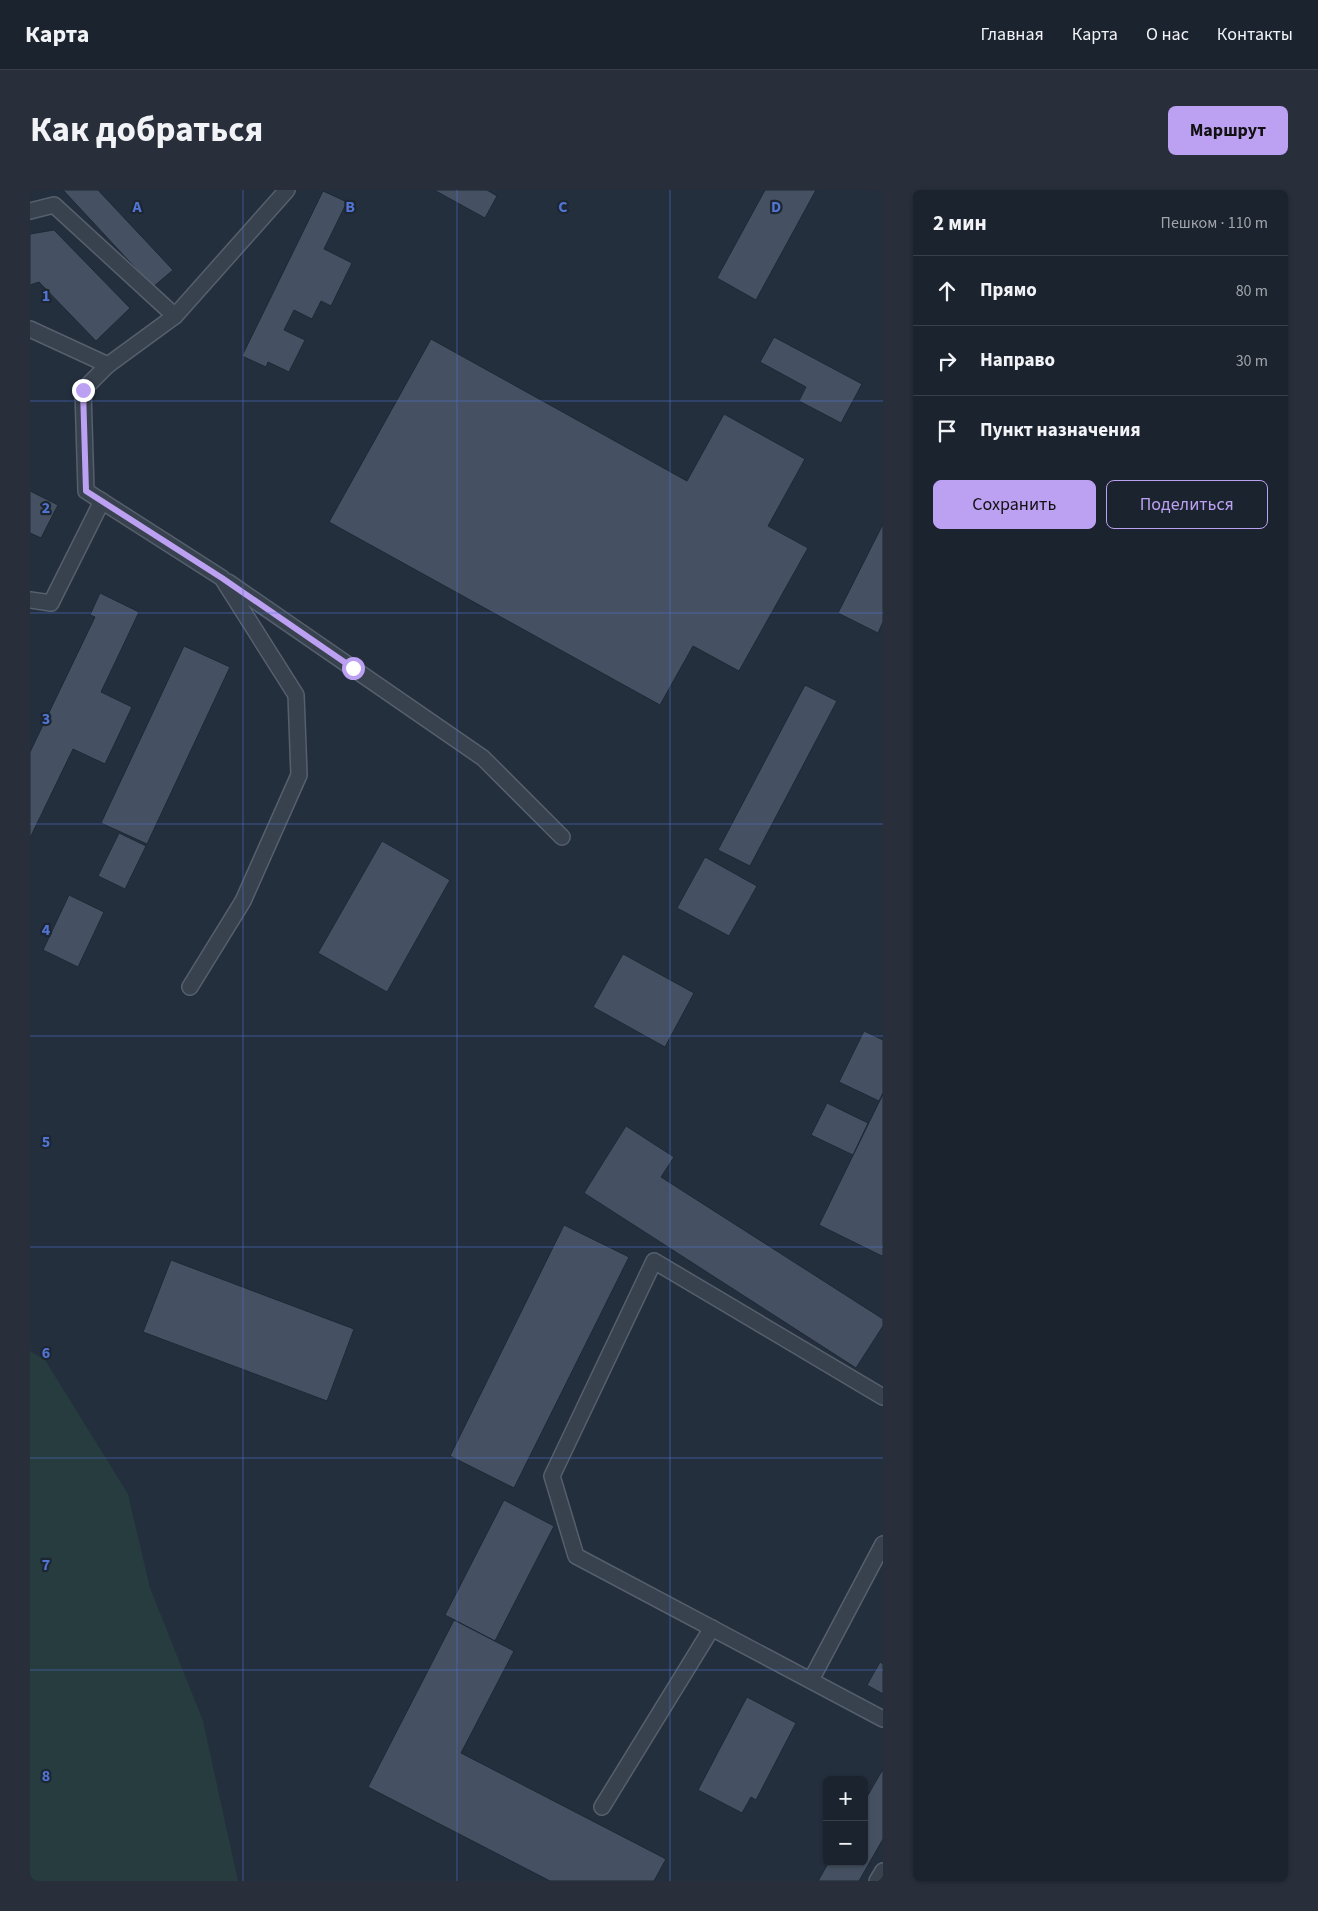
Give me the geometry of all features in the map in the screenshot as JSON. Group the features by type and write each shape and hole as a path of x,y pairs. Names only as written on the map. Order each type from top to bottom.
{"lane":[{"path":"287,190 175,316 108,365 83,390 86,491 222,578 483,758 562,837"},
{"path":"30,211 54,205 175,316"},
{"path":"30,329 108,365"},
{"path":"30,600 51,603 102,501"},
{"path":"190,987 243,901 300,775 296,695 222,578"},
{"path":"883,1397 654,1261 552,1476 576,1556 883,1719"},
{"path":"811,1680 883,1544"},
{"path":"602,1807 712,1628"},
{"path":"877,1881 883,1871"}],"green space":[{"path":"30,1351 45,1360 128,1494 150,1588 203,1721 238,1881 30,1881"}],"building":[{"path":"63,190 98,190 173,270 153,287"},
{"path":"434,190 487,190 497,196 485,218"},
{"path":"765,190 816,190 756,300 717,278"},
{"path":"323,191 347,202 324,249 352,263 331,306 321,301 312,319 294,310 284,330 305,340 289,372 268,362 266,367 242,356"},
{"path":"54,230 130,308 96,341 39,282 30,285 30,234"},
{"path":"774,337 862,384 841,423 799,401 806,387 760,362"},
{"path":"431,339 687,481 724,414 805,459 768,526 808,548 739,671 693,646 660,705 329,522"},
{"path":"30,491 58,505 41,538 30,533"},
{"path":"883,524 883,622 878,633 838,613"},
{"path":"100,593 139,612 101,692 132,707 105,764 73,749 30,838 30,752 95,617 90,615"},
{"path":"184,646 230,667 147,844 101,823"},
{"path":"805,685 837,701 750,866 718,850"},
{"path":"119,833 146,846 125,889 98,876"},
{"path":"382,841 450,880 387,992 318,953"},
{"path":"705,857 757,886 729,936 677,908"},
{"path":"69,895 104,912 78,967 43,950"},
{"path":"623,954 694,993 665,1047 593,1007"},
{"path":"864,1031 883,1040 883,1093 879,1101 839,1082"},
{"path":"883,1094 883,1255 882,1256 819,1225"},
{"path":"827,1103 868,1123 853,1155 811,1135"},
{"path":"626,1126 674,1157 661,1177 883,1319 883,1326 856,1368 584,1193"},
{"path":"564,1225 629,1257 514,1488 450,1456"},
{"path":"171,1260 354,1329 327,1401 143,1332"},
{"path":"504,1500 554,1526 495,1641 445,1615"},
{"path":"454,1620 514,1651 461,1753 666,1859 654,1881 550,1881 368,1787"},
{"path":"880,1662 883,1664 883,1694 867,1685"},
{"path":"747,1697 796,1723 756,1800 751,1797 742,1813 698,1790"},
{"path":"883,1769 883,1839 868,1865 868,1821 868,1795"},
{"path":"827,1866 868,1866 859,1881 818,1881"}],"route":[{"path":"83,390 86,491 222,578 353,668"}]}
